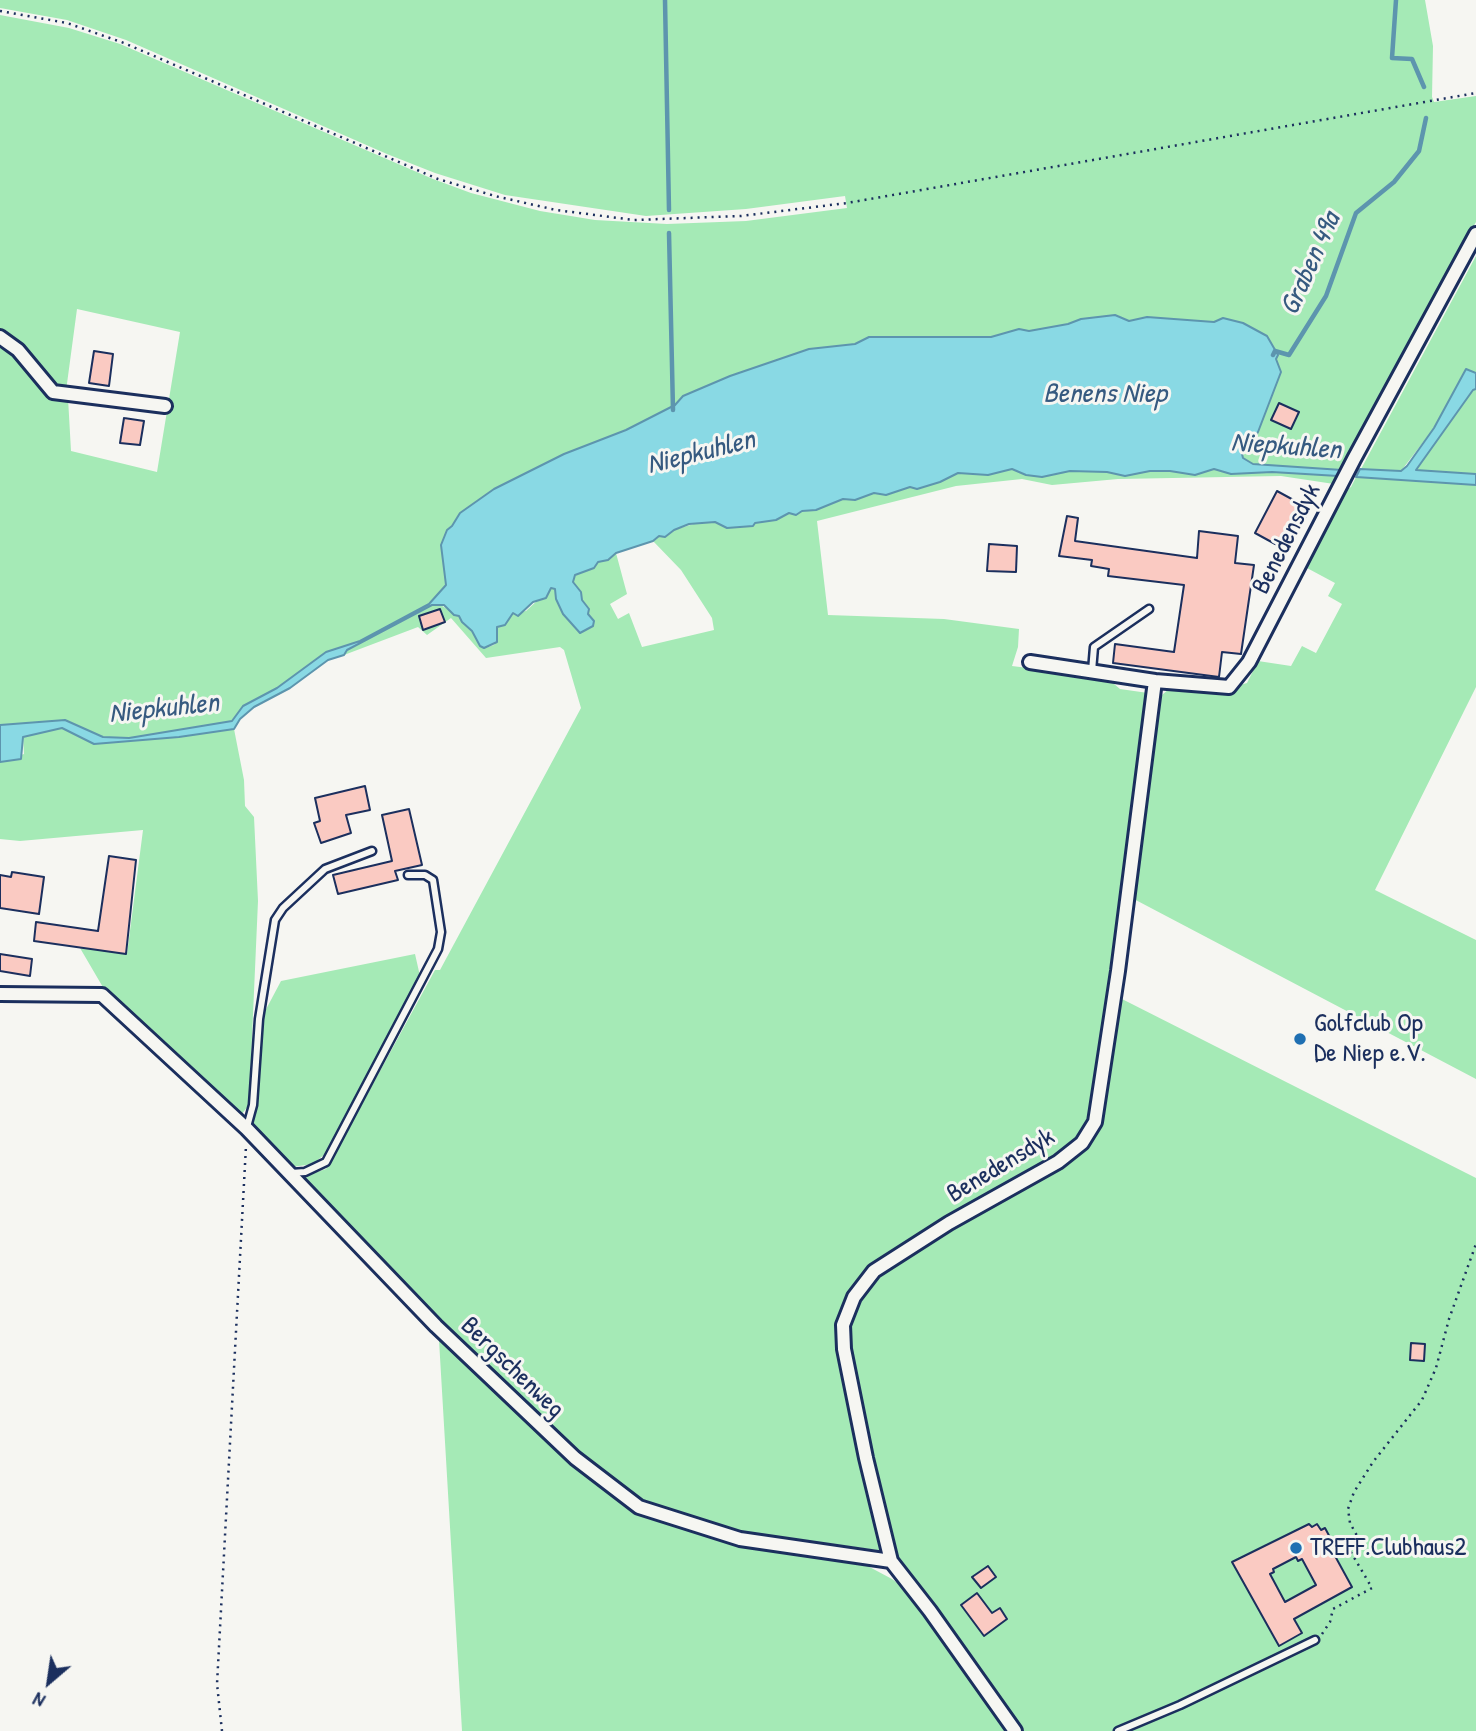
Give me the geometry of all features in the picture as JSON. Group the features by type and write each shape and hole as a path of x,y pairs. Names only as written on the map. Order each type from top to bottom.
{"street":[{"name":"Benedensdyk","path":"1030,662 1155,681 1229,687 1249,663 1354,459 1476,234"},
{"path":"0,337 18,350 53,392 165,406"},
{"name":"Benedensdyk","path":"891,1561 844,1349 844,1325 854,1297 874,1270 949,1223 1058,1162 1082,1143 1095,1122 1118,971 1155,681"},
{"name":"Bergschenweg","path":"0,993 102,995 247,1129 436,1326 575,1458 639,1507 740,1539 891,1561"},
{"path":"891,1561 1015,1731"}],"lane":[{"path":"1092,671 1094,647 1149,610"},
{"path":"247,1129 253,1105 259,1019 275,920 283,908 325,869 372,850"},
{"path":"289,1174 305,1172 326,1162 438,949 441,932 433,880 425,874 408,875"},
{"path":"1118,1731 1180,1705 1315,1640"}],"path":[{"path":"0,11 67,23 124,43 438,179 556,210 634,220 741,216 847,203 1476,93"},
{"path":"222,1731 217,1684 247,1129"},
{"path":"1315,1640 1331,1622 1333,1609 1372,1588 1349,1549 1361,1543 1350,1523 1348,1509 1354,1492 1373,1462 1422,1400 1436,1368 1449,1319 1476,1244"}],"green space":[{"path":"0,0 1425,0 1433,46 1434,102 1476,96 1476,222 1342,470 1253,464 1242,457 1258,432 1281,372 1276,359 1278,355 1267,336 1243,323 1223,318 1214,322 1147,317 1129,321 1114,315 1081,319 1029,331 1019,329 991,337 869,337 855,344 809,349 730,376 683,396 675,405 626,430 564,454 494,489 460,513 452,527 447,530 441,545 446,585 429,604 360,641 326,652 277,688 243,706 233,721 129,738 103,737 65,720 0,725 0,342 23,362 48,392 68,398 71,451 157,472 180,332 77,309 66,391 56,390 21,347 0,331 0,15 69,28 120,44 433,179 471,193 540,211 595,220 667,224 746,221 847,208 845,196 746,209 646,216 505,195 435,173 387,154 126,40 67,20 0,8"},
{"path":"1476,256 1476,373 1466,369 1434,428 1401,471 1361,469"},
{"path":"1476,389 1476,474 1415,470 1473,390"},
{"path":"1012,469 1026,475 1042,477 1070,471 1107,472 1125,476 1150,471 1195,475 1214,469 1231,474 1272,472 1338,476 1334,484 1281,476 1118,479 1052,485 1022,479 956,486 817,521 828,615 944,619 1019,629 1018,647 1012,666 1107,678 1120,689 1162,695 1170,688 1205,693 1220,691 1247,683 1258,661 1291,666 1302,646 1316,653 1342,604 1328,596 1335,583 1307,568 1344,491 1351,487 1356,477 1476,485 1476,687 1375,890 1476,940 1476,1079 1130,897 1120,998 1476,1178 1476,1731 1024,1731 969,1653 896,1561 898,1553 739,1531 644,1501 580,1453 438,1321 301,1177 326,1169 435,970 440,970 581,708 564,650 560,647 486,658 451,618 427,635 418,627 344,655 347,650 432,605 439,604 459,616 480,646 485,648 494,645 498,639 495,631 497,627 513,613 526,611 551,588 555,589 563,614 577,627 577,631 589,608 572,581 575,575 594,568 597,562 608,560 616,553 627,594 610,604 618,619 629,613 642,647 714,630 712,618 681,570 653,541 659,536 665,537 674,530 700,522 715,522 727,528 753,526 755,523 776,520 789,513 816,510 843,499 855,500 874,493 886,495 910,487 917,489 958,473 988,475"},
{"path":"62,728 94,744 234,729 244,780 245,806 254,817 258,901 249,1105 241,1115 104,989 80,948 127,954 143,830 20,841 0,839 0,762 24,754 23,737"},
{"path":"415,954 420,976 325,1154 313,1164 292,1167 252,1125 263,1015 281,981"},
{"path":"439,1340 570,1463 636,1512 862,1563 892,1579 912,1594 1008,1731 462,1731"}],"water":[{"name":"Benens Niep","path":"1115,315 1129,321 1147,317 1214,322 1223,318 1243,323 1267,336 1278,355 1276,359 1281,372 1258,432 1242,454 1243,458 1253,464 1342,470 1338,476 1272,472 1231,474 1214,469 1195,475 1150,471 1125,476 1107,472 1070,471 1042,477 1026,475 1012,469 988,475 958,473 917,489 910,487 886,495 874,493 855,500 843,499 816,510 802,511 796,515 789,513 776,520 755,523 753,526 727,528 715,522 689,524 665,537 659,536 653,541 616,553 608,560 598,562 594,568 575,575 573,582 581,592 582,600 589,609 588,614 594,621 593,626 580,633 563,614 555,589 551,588 546,598 533,602 518,616 513,613 505,625 497,627 497,642 484,648 459,616 454,615 444,605 432,605 347,650 344,655 328,660 290,688 254,707 240,719 234,729 94,744 62,728 23,737 21,759 0,762 0,725 65,720 103,737 129,738 232,721 243,706 277,688 326,652 360,641 429,604 446,585 441,545 447,530 460,513 494,489 564,454 626,430 675,405 683,396 730,376 809,349 855,344 869,337 991,337 1019,329 1029,331 1081,319"},
{"path":"1466,369 1476,373 1476,389 1416,470 1476,474 1476,485 1356,477 1360,469 1401,471 1407,466 1434,428"}],"building":[{"path":"94,351 113,354 109,386 89,383"},
{"path":"1279,403 1299,412 1291,429 1271,420"},
{"path":"124,418 144,421 140,445 120,443"},
{"path":"1277,491 1310,509 1288,551 1255,533"},
{"path":"1067,516 1078,518 1075,541 1197,558 1199,531 1238,536 1235,563 1254,565 1241,654 1222,652 1219,677 1113,663 1115,644 1174,652 1184,585 1108,576 1109,569 1091,566 1092,560 1059,556"},
{"path":"989,544 1017,546 1016,572 987,571"},
{"path":"440,609 445,622 423,630 419,616"},
{"path":"365,786 370,810 346,815 351,833 321,843 314,823 320,821 315,798"},
{"path":"409,809 422,865 395,871 398,880 338,894 333,875 392,861 382,815"},
{"path":"109,856 136,860 126,954 34,941 36,922 98,931"},
{"path":"12,872 44,877 39,914 0,908 0,875 11,877"},
{"path":"0,954 32,959 30,976 0,971"},
{"path":"1411,1343 1425,1344 1424,1361 1410,1360"},
{"path":"1309,1524 1312,1527 1317,1524 1321,1530 1325,1528 1333,1543 1329,1545 1352,1587 1294,1619 1302,1633 1279,1646 1232,1562","holes":["1296,1557 1298,1561 1302,1559 1316,1585 1285,1602 1270,1574 1274,1572 1273,1569"]},
{"path":"988,1566 996,1577 981,1588 972,1577"},
{"path":"977,1593 992,1613 1000,1608 1007,1619 984,1636 961,1605"}],"waterway":[{"path":"665,0 669,210"},
{"name":"Graben 49a","path":"1396,0 1392,58 1412,59 1424,87"},
{"name":"Graben 49a","path":"1273,355 1275,351 1289,355 1326,296 1356,213 1394,182 1419,151 1426,118"},
{"path":"669,233 673,410"}],"place":[{"name":"Golfclub Op De Niep e.V.","path":"1300,1039"},
{"name":"TREFF.Clubhaus2","path":"1296,1548"}],"water label":[{"name":"Niepkuhlen","path":"1286,447"},
{"name":"Niepkuhlen","path":"701,453"},
{"name":"Niepkuhlen","path":"164,709"}]}
